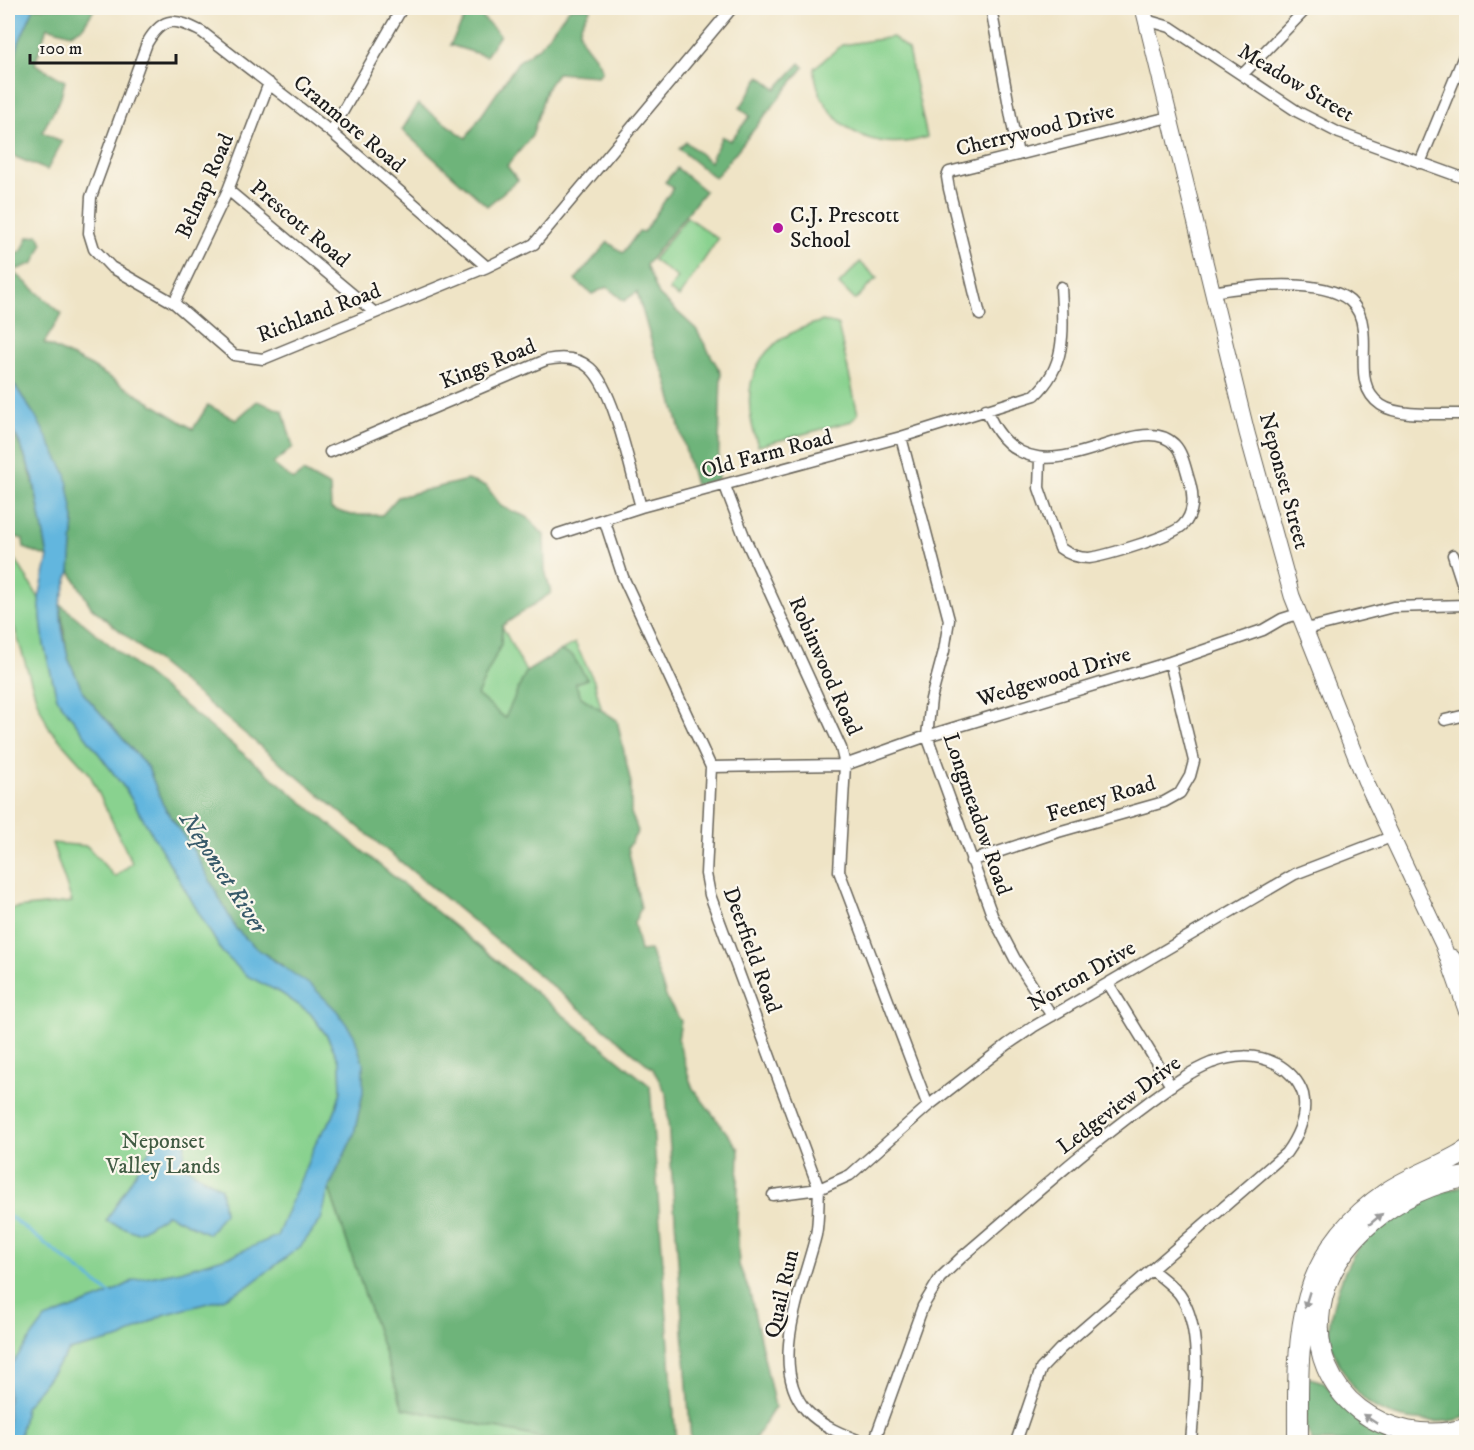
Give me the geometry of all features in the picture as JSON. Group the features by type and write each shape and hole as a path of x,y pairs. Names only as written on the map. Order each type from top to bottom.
{"highway":[{"path":"1298,1443 1300,1332 1311,1287 1324,1258 1350,1223 1381,1196 1467,1151"},
{"path":"1467,1177 1435,1184 1406,1197 1364,1230 1344,1254 1330,1278 1321,1304 1319,1330 1322,1354 1332,1379 1343,1396 1366,1417 1387,1428 1412,1435 1447,1434 1467,1429"}],"main road":[{"name":"Neponset Street","path":"1144,14 1274,534 1298,614 1306,629 1358,764 1443,945 1467,1010"},
{"name":"Neponset Street","path":"1443,945 1467,979"}],"street":[{"path":"331,132 402,8"},
{"name":"Richland Road","path":"180,22 168,21 156,27 147,43 92,197 88,215 89,232 94,249 111,267 174,303 234,355 263,359 487,267 534,244 732,8"},
{"path":"991,8 1018,155"},
{"path":"1243,74 1307,8"},
{"name":"Meadow Street","path":"1144,14 1170,27 1298,112 1339,134 1467,179"},
{"name":"Cranmore Road","path":"180,22 202,32 331,132 487,267"},
{"path":"1420,163 1467,51"},
{"name":"Belnap Road","path":"174,303 228,190 269,83"},
{"name":"Cherrywood Drive","path":"980,315 947,177 949,172 1168,117"},
{"name":"Prescott Road","path":"228,190 375,313"},
{"name":"Old Farm Road","path":"558,534 641,507 901,437 1035,395 1047,384 1059,363 1062,348 1061,287"},
{"path":"1212,292 1246,287 1297,287 1339,293 1352,302 1359,313 1364,331 1364,375 1372,397 1382,406 1398,412 1467,414"},
{"name":"Kings Road","path":"330,452 546,360 560,357 581,362 601,380 641,507"},
{"path":"986,409 993,428 1002,438 1040,459 1063,457 1144,435 1161,436 1174,443 1181,457 1191,487 1193,505 1184,525 1166,536 1090,558 1067,553 1060,548 1039,488 1040,459"},
{"name":"Longmeadow Road","path":"901,437 948,620 944,651 931,699 927,736 992,915 1015,959 1052,1016"},
{"name":"Robinwood Road","path":"725,486 744,536 841,748 844,765 839,871 928,1106"},
{"name":"Deerfield Road","path":"604,519 623,577 711,767 706,874 710,895 819,1189"},
{"path":"1453,555 1467,595"},
{"path":"1306,629 1393,607 1467,605"},
{"name":"Wedgewood Drive","path":"711,767 844,765 927,736 1170,662 1263,630 1282,619 1298,614"},
{"name":"Feeney Road","path":"971,861 1058,832 1164,802 1180,793 1191,776 1194,761 1170,662"},
{"path":"1445,720 1467,715"},
{"name":"Norton Drive","path":"773,1195 819,1189 850,1175 928,1106 1008,1044 1052,1016 1295,874 1391,837"},
{"path":"1108,983 1171,1086"},
{"name":"Ledgeview Drive","path":"874,1443 923,1306 940,1278 1121,1122 1171,1086 1209,1064 1238,1056 1258,1056 1283,1067 1293,1077 1302,1093 1304,1107 1297,1137 1286,1154 1059,1348 1041,1369 1016,1443"},
{"name":"Quail Run","path":"819,1189 817,1232 788,1346 792,1386 808,1412 862,1443"},
{"path":"1152,1270 1179,1294 1196,1341 1191,1443"}],"green space":[{"path":"34,8 95,8 83,27 71,34 47,27 35,64 65,81 60,100 42,132 62,142 47,170 8,154 8,86 19,42"},
{"path":"470,8 481,8 482,17 500,35 486,56 450,45"},
{"path":"570,8 591,8 582,24 580,34 602,71 598,76 557,73 546,90 532,136 507,166 518,180 487,206 402,130 418,104 466,138 518,62 540,46"},
{"path":"893,37 908,50 927,137 907,142 869,139 852,131 838,120 826,106 818,88 814,68 842,45"},
{"path":"800,63 804,67 715,178 679,149 686,142 710,162 722,136 730,141 750,116 740,108 760,76 776,89"},
{"path":"677,168 705,191 646,265 659,295 696,329 721,373 718,479 695,485 665,374 655,354 637,292 624,301 607,287 592,294 575,280 608,242 623,253 639,231 644,232 673,188 665,182"},
{"path":"687,217 718,239 679,297 669,290 678,278 653,260"},
{"path":"38,235 43,243 34,263 13,271 62,314 44,343 91,366 193,429 208,405 236,420 257,401 283,411 293,447 273,464 293,480 303,472 330,487 331,509 351,515 382,515 398,497 467,480 486,486 502,507 527,517 544,535 545,570 551,593 502,626 501,644 477,695 505,718 526,672 560,651 572,655 587,679 575,683 581,697 617,720 631,783 631,813 638,831 628,848 641,908 634,923 640,951 650,950 668,1002 681,1021 678,1040 692,1087 739,1149 737,1225 739,1265 750,1293 775,1407 753,1442 691,1442 666,1093 653,1069 91,607 70,571 74,519 37,419 8,375 8,259 22,251 28,237"},
{"path":"860,262 877,278 855,300 839,284"},
{"path":"823,321 838,325 858,414 852,421 758,446 749,402 751,383 757,366 767,352 781,339"},
{"path":"8,425 30,472 39,505 48,557 24,548 23,539 8,535"},
{"name":"Neponset Valley Lands","path":"8,558 16,560 39,598 44,645 57,698 126,790 175,870 281,993 310,1013 327,1036 340,1063 341,1091 333,1117 317,1140 329,1188 403,1408 553,1442 19,1442 25,1407 68,1352 11,1365 8,1379 8,909 72,902 52,843 87,846 115,877 132,863 89,773 49,728 37,701 8,607"},
{"path":"60,604 650,1086 676,1442 553,1442 403,1408 329,1188 354,1134 363,1093 282,965 257,949 236,929 195,853 163,805 148,768 84,694 68,658"},
{"path":"502,626 526,672 505,719 477,695 501,644"},
{"path":"575,643 594,681 602,711 581,697 575,683 587,679 572,656 560,651"},
{"path":"1466,1185 1466,1417 1436,1422 1391,1415 1364,1399 1349,1381 1333,1350 1329,1330 1339,1288 1358,1248 1380,1225 1406,1207 1421,1200"},
{"path":"1307,1377 1323,1382 1367,1427 1390,1442 1312,1442 1306,1427"}],"water":[{"path":"9,8 34,8 19,42 8,86"},
{"path":"8,375 37,419 66,474 74,519 70,571 60,604 68,658 84,694 148,768 163,805 195,853 236,929 257,949 313,987 337,1011 354,1035 363,1063 363,1093 354,1134 329,1188 321,1220 301,1246 248,1286 223,1299 163,1315 121,1338 69,1351 25,1407 19,1442 8,1442 8,1379 11,1365 45,1319 103,1297 135,1280 180,1271 233,1255 277,1236 317,1140 333,1117 341,1091 340,1063 327,1036 310,1013 281,993 247,976 222,952 126,790 57,698 44,645 39,598 48,557 33,477 18,439 8,425"},
{"path":"186,1137 183,1165 221,1188 224,1213 209,1234 167,1214 138,1233 106,1221 156,1140"}],"waterway":[{"path":"8,1215 113,1296"}],"place":[{"name":"C.J. Prescott School","path":"778,228"}],"water label":[{"name":"Neponset River","path":"223,873"}]}
